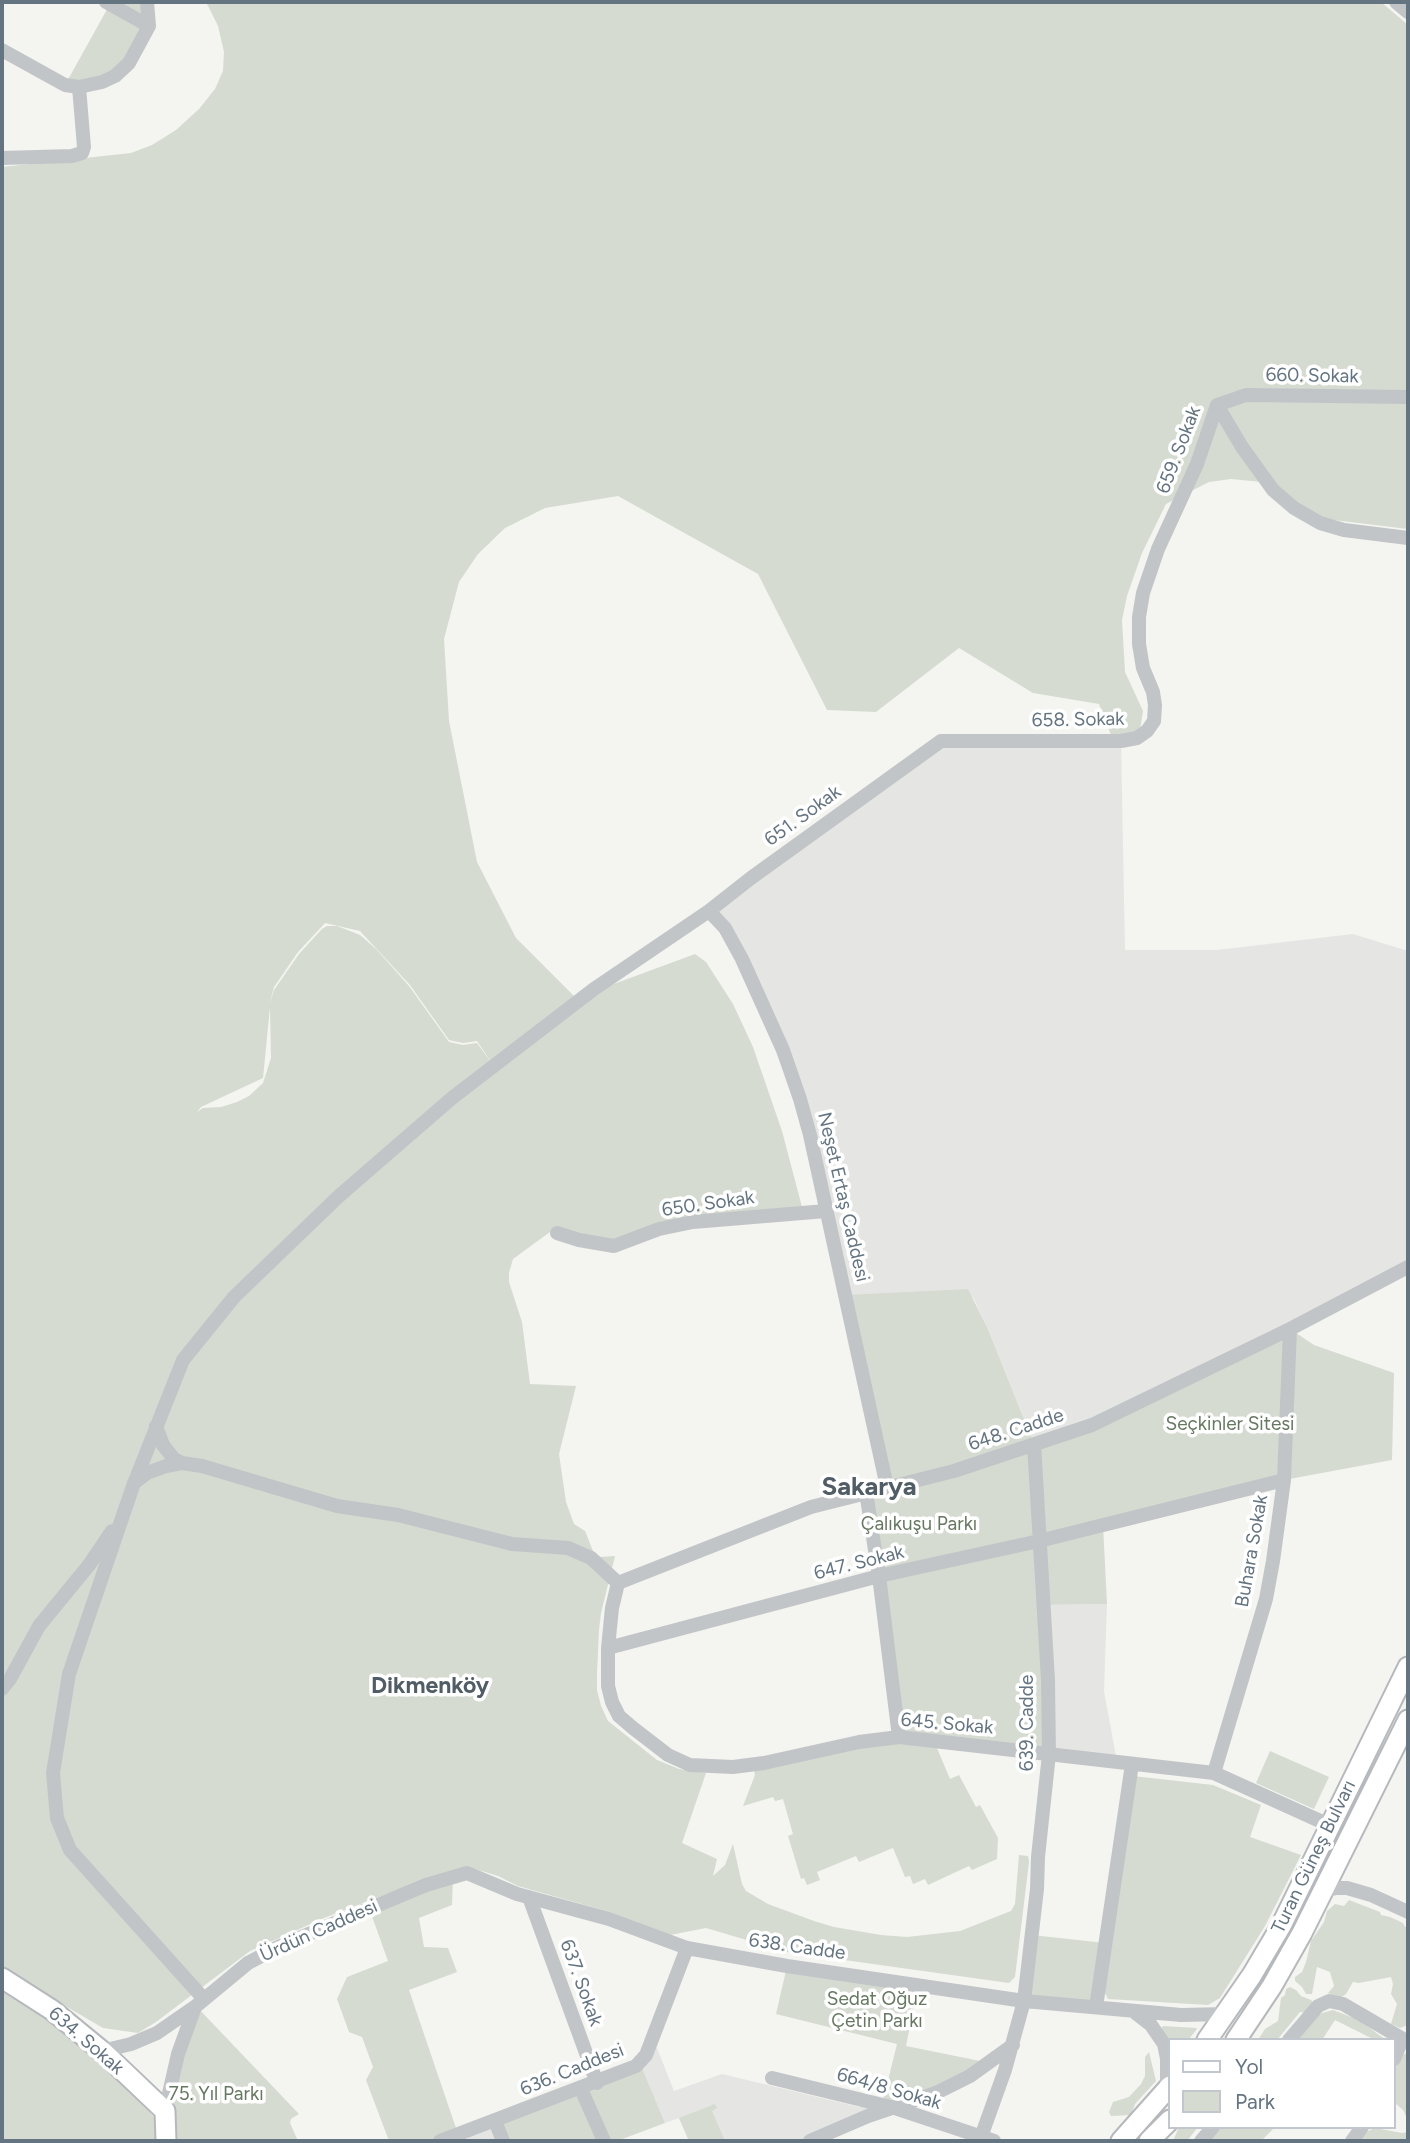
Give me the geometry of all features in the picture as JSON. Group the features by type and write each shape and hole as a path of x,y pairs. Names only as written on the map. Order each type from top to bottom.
{"main road":[{"name":"Turan Güneş Bulvarı","path":"1209,2038 1227,2014 1281,1926 1408,1667"},
{"name":"Turan Güneş Bulvarı","path":"1237,2038 1272,1986 1408,1720"},
{"name":"634. Sokak","path":"2,1978 52,2010 102,2051 165,2111"},
{"path":"1121,2141 1168,2089"},
{"path":"165,2111 166,2141"},
{"path":"1149,2141 1168,2122"}],"street":[{"path":"106,2 149,26"},
{"path":"2,50 65,85 79,87 102,82 125,68 149,26 147,2"},
{"path":"1396,2 1408,12"},
{"path":"2,158 59,157 82,153 84,147 79,87"},
{"name":"660. Sokak","path":"1217,405 1246,395 1408,397"},
{"name":"659. Sokak","path":"1217,405 1242,447 1273,490 1294,509 1320,523 1344,530 1408,538"},
{"name":"659. Sokak","path":"1143,668 1139,617 1143,593 1158,549 1197,464 1217,405"},
{"name":"658. Sokak","path":"941,741 1121,741 1137,738 1147,731 1154,721 1153,692 1143,668"},
{"name":"651. Sokak","path":"134,1483 184,1360 234,1297 339,1196 452,1098 594,989 709,911 941,741"},
{"name":"Neşet Ertaş Caddesi","path":"709,911 725,928 742,958 783,1050 810,1135 887,1487"},
{"name":"650. Sokak","path":"556,1233 598,1245 614,1246 659,1229 693,1222 826,1210"},
{"name":"648. Cadde","path":"618,1583 811,1507 954,1471 1092,1424 1290,1329 1408,1267"},
{"name":"Buhara Sokak","path":"1214,1773 1266,1599 1284,1480 1290,1329"},
{"path":"156,1426 163,1445 174,1459 181,1463 202,1466 337,1506 398,1515 512,1544 568,1548 591,1558 618,1583"},
{"name":"639. Cadde","path":"988,2139 1024,2001 1049,1754 1048,1680 1034,1444"},
{"path":"2,1689 39,1626 89,1565 110,1534 134,1483 157,1469 181,1463"},
{"name":"647. Sokak","path":"608,1648 880,1576 1039,1541 1284,1480"},
{"path":"134,1483 69,1674 53,1773 57,1818 71,1850 200,2002 178,2054 165,2111"},
{"path":"866,1492 880,1576 899,1737"},
{"name":"645. Sokak","path":"618,1583 612,1608 608,1648 608,1686 619,1716 668,1755 690,1765 733,1767 764,1763 859,1742 899,1737 1214,1773 1329,1825"},
{"path":"1096,2007 1132,1763"},
{"path":"1336,1864 1343,1877 1371,1895 1408,1912"},
{"name":"Ürdün Caddesi","path":"102,2051 150,2036 172,2024 248,1963 280,1946 426,1885 467,1873"},
{"name":"638. Cadde","path":"467,1873 529,1897 609,1919 687,1948 787,1966 1024,2001 1181,2015 1227,2014"},
{"path":"1322,1891 1342,1888 1371,1895"},
{"name":"637. Sokak","path":"529,1897 597,2083"},
{"name":"636. Caddesi","path":"440,2141 631,2070 644,2059 687,1948"},
{"path":"1291,2038 1318,2006 1329,2001 1343,2004 1405,2041"},
{"path":"1132,2011 1151,2025 1164,2044 1168,2074"},
{"path":"810,2141 858,2120 936,2093 970,2076 1013,2045"},
{"name":"664/8 Sokak","path":"772,2078 895,2108 988,2139"},
{"path":"580,2089 604,2141"},
{"path":"495,2121 502,2141"}],"shaded area":[{"path":"941,741 1121,741 1125,950 1217,950 1353,934 1408,951 1408,1267 1290,1329 1034,1444 973,1297 845,1295 783,1050 709,911"},
{"path":"1107,1604 1104,1691 1117,1762 1049,1754 1043,1605"},
{"path":"653,2038 674,2091 722,2074 859,2107 877,2104 810,2141 689,2141 679,2118 665,2123 640,2063"},
{"path":"495,2121 502,2141 440,2141"}],"green space":[{"path":"106,2 147,2 149,26 115,76 65,85 110,4"},
{"path":"206,2 1381,2 1408,25 1408,529 1317,518 1272,483 1231,479 1209,482 1166,504 1142,553 1122,620 1125,672 1143,711 1140,730 1113,740 1099,704 1033,693 959,648 876,712 827,710 758,574 618,496 545,508 505,528 478,554 459,582 444,639 449,721 477,862 516,938 576,998 695,954 706,962 733,1004 753,1047 782,1131 802,1207 621,1241 572,1239 550,1232 513,1259 509,1282 522,1322 530,1384 576,1386 559,1454 566,1502 574,1524 585,1531 593,1551 599,1557 615,1556 599,1630 597,1690 601,1706 608,1721 657,1760 679,1769 706,1773 682,1843 717,1859 713,1876 725,1865 733,1844 746,1891 768,1904 814,1921 834,1927 907,1937 960,1931 1011,1911 1015,1904 1019,1855 1028,1856 1015,1977 1009,1983 787,1952 706,1928 670,1935 610,1912 518,1886 469,1867 429,1878 324,1918 250,1951 138,2033 103,2028 2,1969 2,167 131,153 152,145 176,130 199,109 215,89 223,71 224,52 218,26","holes":["325,923 360,931 410,985 449,1040 463,1043 477,1041 494,1066 477,1043 463,1045 449,1042 409,986 376,949 360,935 337,926 322,929 299,954 274,990 269,1006 274,987 298,952","270,1007 271,1058 263,1083 249,1096 237,1102 221,1107 203,1108 197,1112 201,1107 263,1078"]},
{"path":"968,1289 988,1329 1034,1444 1290,1329 1314,1345 1394,1373 1392,1460 1284,1480 1103,1525 1107,1604 1044,1605 1049,1754 934,1741 950,1779 959,1775 976,1807 980,1805 998,1838 997,1859 972,1870 969,1866 928,1885 925,1879 913,1884 910,1876 905,1877 893,1848 859,1862 856,1856 817,1872 820,1880 807,1885 804,1878 801,1879 788,1836 793,1834 783,1799 775,1801 773,1797 743,1806 755,1775 753,1764 899,1737 866,1492 887,1487 845,1295"},
{"path":"1270,1751 1329,1777 1314,1809 1256,1783"},
{"path":"1133,1776 1213,1785 1261,1805 1250,1837 1301,1855 1265,1926 1220,1998 1208,2005 1108,1999 1103,1989"},
{"path":"453,1876 452,1905 419,1918 424,1947 448,1948 457,1972 409,1990 458,2134 440,2141 389,2141 366,2080 373,2067 362,2037 349,2032 337,1999 347,1977 388,1961 369,1908"},
{"path":"1349,1900 1403,1923 1405,1927 1408,1926 1408,2025 1400,2028 1391,2024 1397,2004 1391,1994 1391,1977 1353,1982 1346,1994 1340,1998 1328,1993 1334,1986 1330,1972 1317,1967 1312,1994 1306,1994 1295,1981 1295,1977 1302,1972 1311,1941 1324,1922 1327,1911 1335,1904 1344,1906"},
{"path":"1032,1935 1105,1943 1096,2007 1024,2001"},
{"name":"Sedat Oğuz Çetin Parkı","path":"787,1966 918,1986 906,2046 990,2063 970,2076 882,2105 897,2044 776,2014"},
{"path":"2,1986 47,2016 130,2088 162,2127 162,2141 2,2141"},
{"path":"1290,1987 1296,1990 1314,2004 1309,2013 1300,2012 1279,2038 1259,2038 1265,2029 1278,2021 1281,1998"},
{"name":"75. Yıl Parkı","path":"196,2006 299,2114 291,2119 290,2123 298,2141 166,2141 165,2111"},
{"path":"1333,2010 1359,2020 1383,2038 1371,2038 1335,2020 1323,2038 1296,2038 1322,2013"},
{"path":"1163,2026 1197,2029 1190,2038 1168,2038 1168,2041 1161,2029"},
{"path":"1149,2052 1156,2081 1135,2104 1131,2115 1111,2116 1109,2112 1113,2102 1129,2097 1141,2084 1145,2076 1145,2057"},
{"path":"1408,2053 1408,2120 1396,2104 1396,2064"},
{"path":"640,2063 665,2123 617,2141 503,2141 495,2121"},
{"path":"715,2104 717,2108 712,2111 725,2141 689,2141 679,2118"},
{"path":"1178,2129 1196,2129 1187,2141 1173,2141"},
{"path":"1219,2129 1273,2129 1261,2141 1207,2141"},
{"path":"1373,2129 1408,2132 1408,2141 1356,2141 1361,2134"}],"district":[{"name":"Sakarya","path":"869,1487"},
{"name":"Dikmenköy","path":"430,1686"}],"park label":[{"name":"Seçkinler Sitesi","path":"1230,1424"},
{"name":"Çalıkuşu Parkı","path":"919,1524"}]}
